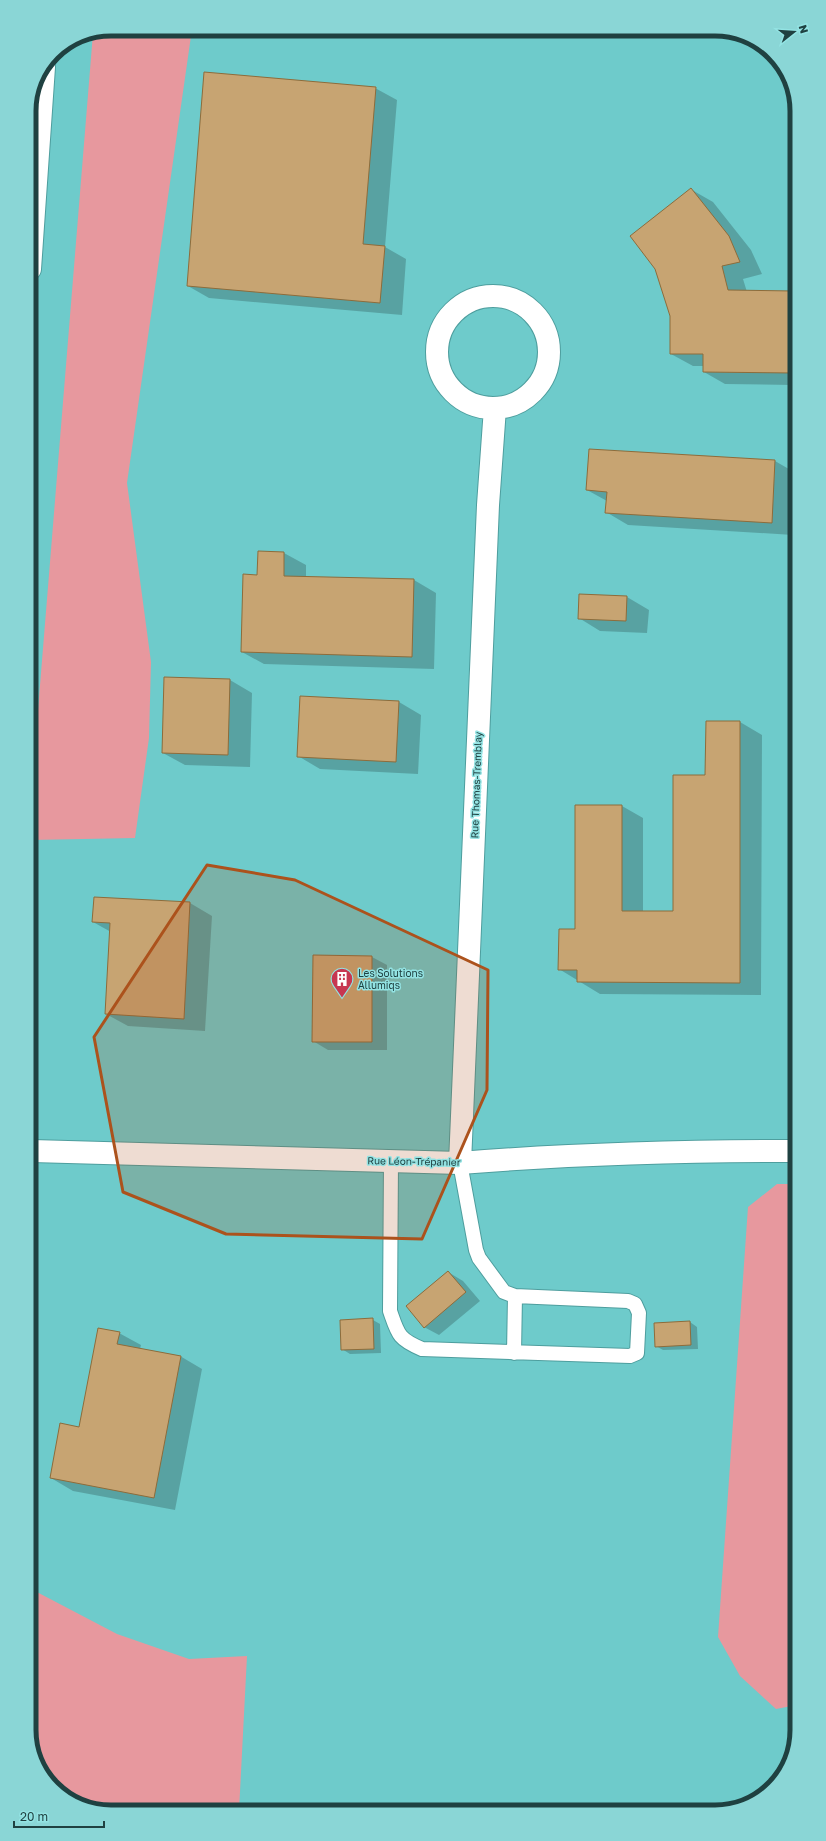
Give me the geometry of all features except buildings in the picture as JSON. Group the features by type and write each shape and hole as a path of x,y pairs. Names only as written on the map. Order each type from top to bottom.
{"street":[{"path":"36,182 43,81"},
{"path":"503,296 525,305 541,322 549,344 547,368 536,388 517,402 495,408 472,404 452,391 440,370 437,347 443,325 459,307 480,297 503,296"},
{"name":"Rue Thomas-Tremblay","path":"460,1163 488,505 495,408"},
{"name":"Rue Léon-Trépanier","path":"36,1151 460,1163 526,1158 666,1152 790,1151"}],"lane":[{"path":"391,1161 390,1311 398,1333 406,1343 422,1349 630,1356 637,1353 639,1313 635,1304 628,1301 515,1296 504,1292 479,1258 476,1250 460,1163"},
{"path":"514,1352 515,1296"}],"highlighted area":[{"path":"207,865 295,880 488,970 487,1090 422,1239 226,1234 123,1192 94,1037"}],"shaded area":[{"path":"111,36 191,36 127,483 151,662 149,738 135,838 36,840 36,734 93,38"},
{"path":"720,36 729,37 743,42 761,52 768,58 777,70 786,87 790,106 790,1735 789,1744 782,1763 768,1783 761,1789 739,1801 715,1805 106,1805 87,1801 65,1789 52,1776 40,1754 37,1744 36,1730 36,182 43,81 58,58 65,52 74,46 97,37"},
{"path":"777,1184 790,1184 790,1706 776,1709 740,1676 718,1637 748,1207"},
{"path":"36,1592 117,1634 189,1659 247,1656 239,1805 97,1804 78,1797 65,1789 58,1783 46,1767 37,1744 36,1730"}],"place":[{"name":"Les Solutions Allumiqs","path":"342,998"}]}
